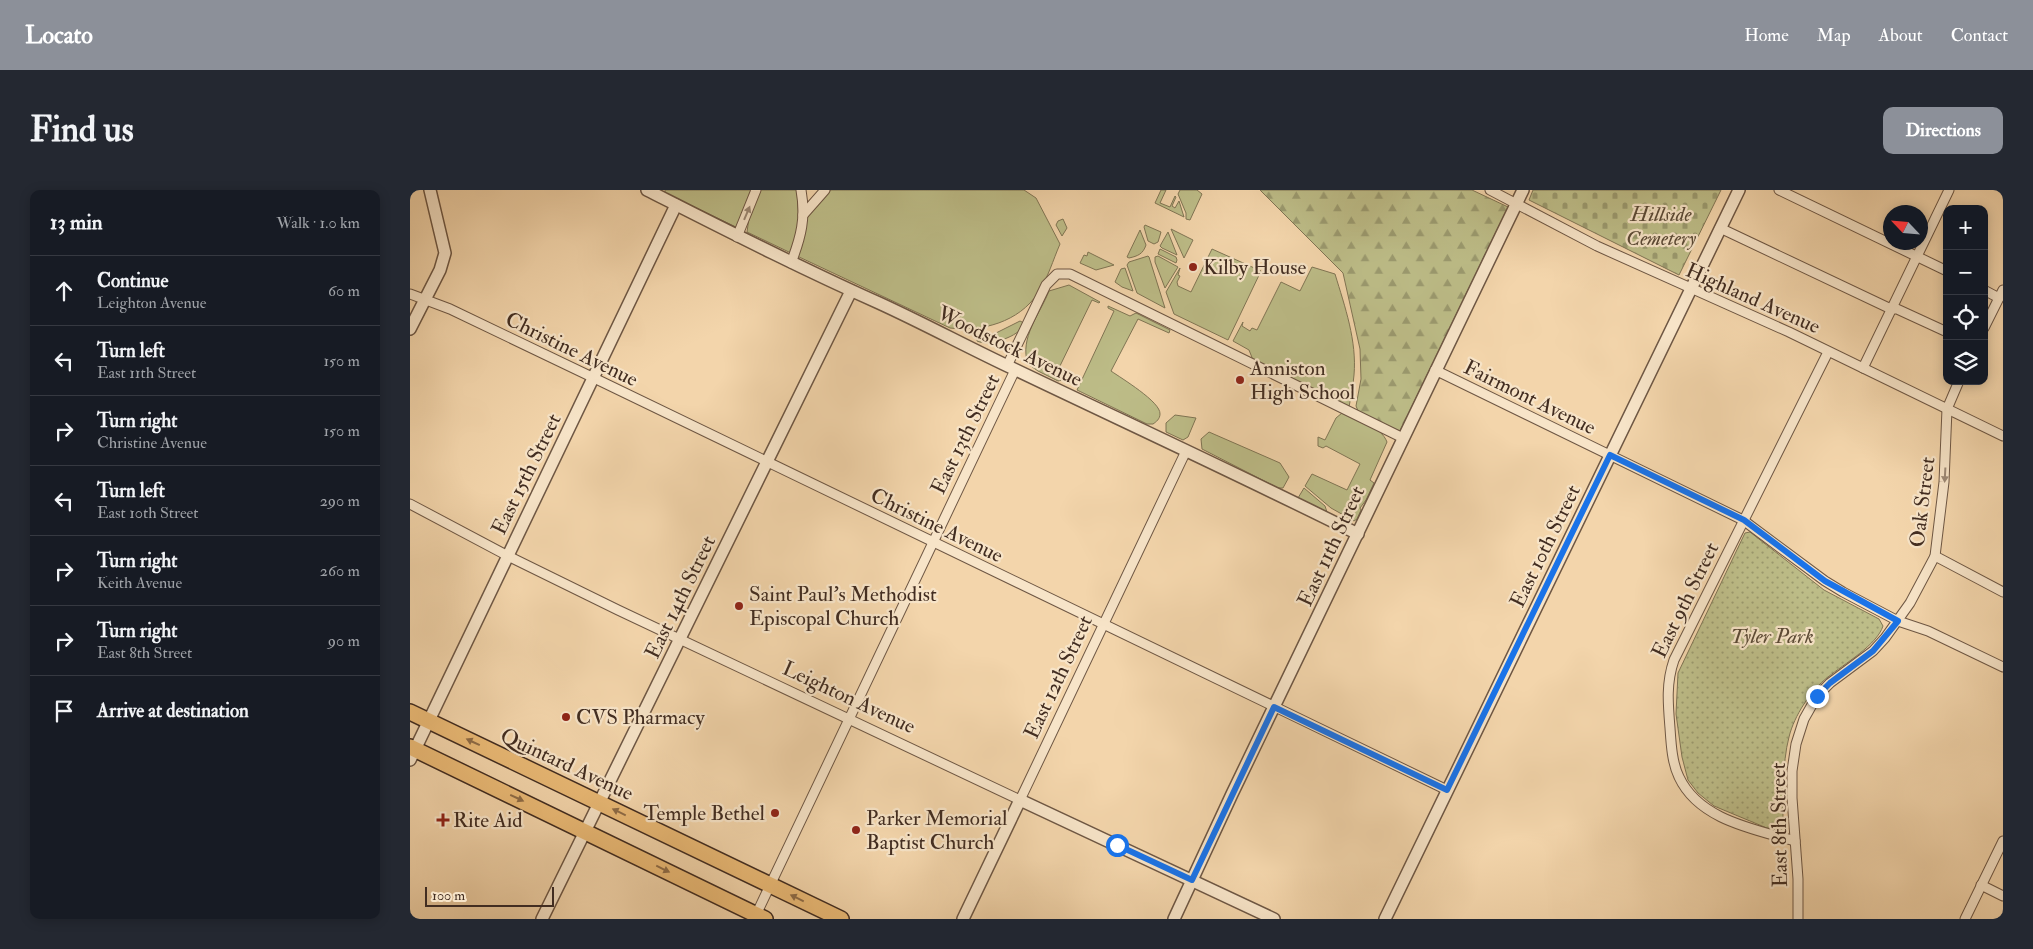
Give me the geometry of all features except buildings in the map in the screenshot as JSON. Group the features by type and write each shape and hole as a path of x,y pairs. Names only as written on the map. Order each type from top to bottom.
{"highway":[{"name":"Quintard Avenue","path":"410,712 841,919"},
{"path":"412,752 585,831 758,917"}],"street":[{"path":"410,329 440,270 445,253 430,190"},
{"name":"Woodstock Avenue","path":"647,190 850,292 878,303 1186,451 1222,466 1358,534"},
{"path":"737,236 756,190"},
{"path":"791,263 801,238 803,215 801,190"},
{"path":"803,215 825,190"},
{"name":"Highland Avenue","path":"1490,190 1606,250 1788,332 2003,436"},
{"name":"East 11th Street","path":"1174,919 1435,370 1523,190"},
{"name":"East 10th Street","path":"1385,919 1739,190"},
{"path":"1779,190 1943,269"},
{"path":"1863,368 1949,190"},
{"name":"East 15th Street","path":"412,752 429,721 676,205"},
{"path":"1720,228 1891,309 1896,309 1943,330"},
{"name":"East 13th Street","path":"758,917 770,884 933,542 1046,285 1057,274 1070,274 1403,438"},
{"path":"1988,291 2001,294 1988,320"},
{"name":"East 14th Street","path":"542,919 850,292"},
{"name":"Christine Avenue","path":"410,294 450,310 594,378 1447,790"},
{"name":"East 9th Street","path":"1795,841 1737,824 1710,812 1688,792 1678,775 1671,740 1667,694 1668,676 1674,660 1828,352"},
{"name":"Fairmont Avenue","path":"1435,370 1744,520 1825,581 1898,621 1928,631 2002,664"},
{"name":"Oak Street","path":"1898,621 1935,556 1944,482 1947,409 1956,385"},
{"name":"East 12th Street","path":"963,919 1186,451"},
{"name":"Leighton Avenue","path":"410,504 508,556 680,639 1274,919"},
{"path":"1935,556 2003,592"},
{"name":"East 8th Street","path":"1798,919 1792,770 1796,744 1804,719 1817,696 1830,683 1873,651 1898,621"},
{"path":"1965,919 2003,841"},
{"path":"1981,885 2003,896"}],"green space":[{"path":"665,190 753,190 738,228 665,193"},
{"path":"759,190 797,190 799,222 791,253 747,232 749,218"},
{"path":"831,190 1024,190 1036,198 1060,244 1042,287 1030,303 1021,311 999,323 987,326 962,329 950,328 797,256 805,232 807,217"},
{"path":"1161,190 1166,190 1160,203 1170,207 1175,196 1172,206 1175,208 1179,201 1184,217 1155,203"},
{"path":"1180,190 1197,190 1202,194 1190,220 1186,219 1186,213 1178,194"},
{"path":"1260,190 1472,190 1508,207 1400,431 1359,413 1356,406 1361,379 1360,349 1343,273"},
{"name":"Hillside Cemetery","path":"1533,190 1721,190 1679,275 1529,200"},
{"path":"1063,219 1067,228 1062,236 1056,225 1058,221"},
{"path":"1145,225 1161,232 1158,242 1154,244 1148,241"},
{"path":"1171,229 1193,240 1184,258"},
{"path":"1140,230 1146,245 1140,254 1129,258 1127,257"},
{"path":"1168,232 1177,255 1160,246"},
{"path":"1160,249 1176,257 1176,263 1158,254"},
{"path":"1212,249 1261,271 1228,340 1174,314 1166,292 1180,268 1178,286 1191,292"},
{"path":"1088,252 1114,265 1096,270 1080,263 1084,255 1087,256"},
{"path":"1148,256 1165,308 1137,293 1127,265 1129,262"},
{"path":"1158,256 1178,267 1165,288 1155,262 1155,257"},
{"path":"1312,267 1335,274 1346,311 1354,350 1354,379 1349,407 1253,360 1249,350 1233,341 1243,322 1242,326 1250,331 1252,328 1257,330 1281,282 1300,291"},
{"path":"1125,268 1133,291 1115,282 1121,269"},
{"path":"1069,285 1100,302 1092,300 1058,370 1064,375 1062,380 1058,381 1028,364 1026,345 1032,326 1049,291"},
{"path":"1108,306 1130,316 1136,313 1170,330 1169,333 1138,319 1111,371 1148,397 1159,409 1159,419 1153,424 1147,424 1077,390 1114,311 1108,308"},
{"path":"1020,321 1024,323 1020,330 1011,336 987,343 977,341 978,336 996,333"},
{"path":"1342,413 1374,428 1384,436 1387,442 1370,480 1374,483 1360,508 1357,519 1354,521 1331,508 1305,486 1312,474 1347,490 1360,464 1326,446 1323,448 1318,446 1318,437 1325,440 1336,418"},
{"path":"1175,415 1196,418 1188,437 1183,440 1166,432 1166,423"},
{"path":"1209,432 1280,463 1289,477 1283,488 1278,488 1202,449 1201,439"},
{"path":"1304,488 1325,506 1327,512 1298,498"},
{"name":"Tyler Park","path":"1750,532 1824,590 1879,619 1883,626 1880,633 1867,647 1822,682 1799,712 1791,729 1785,759 1783,828 1779,831 1774,831 1714,806 1698,793 1688,780 1682,757 1676,714 1678,673 1745,533"}],"place":[{"name":"Kilby House","path":"1193,267"},
{"name":"Anniston High School","path":"1240,380"},
{"name":"Saint Paul's Methodist Episcopal Church","path":"739,606"},
{"name":"CVS Pharmacy","path":"566,717"},
{"name":"Temple Bethel","path":"775,813"},
{"name":"Rite Aid","path":"443,820"},
{"name":"Parker Memorial Baptist Church","path":"856,830"}],"route":[{"path":"1117,845 1192,880 1274,707 1447,790 1610,455 1744,520 1825,581 1898,621 1873,651 1830,683 1817,696"}]}
